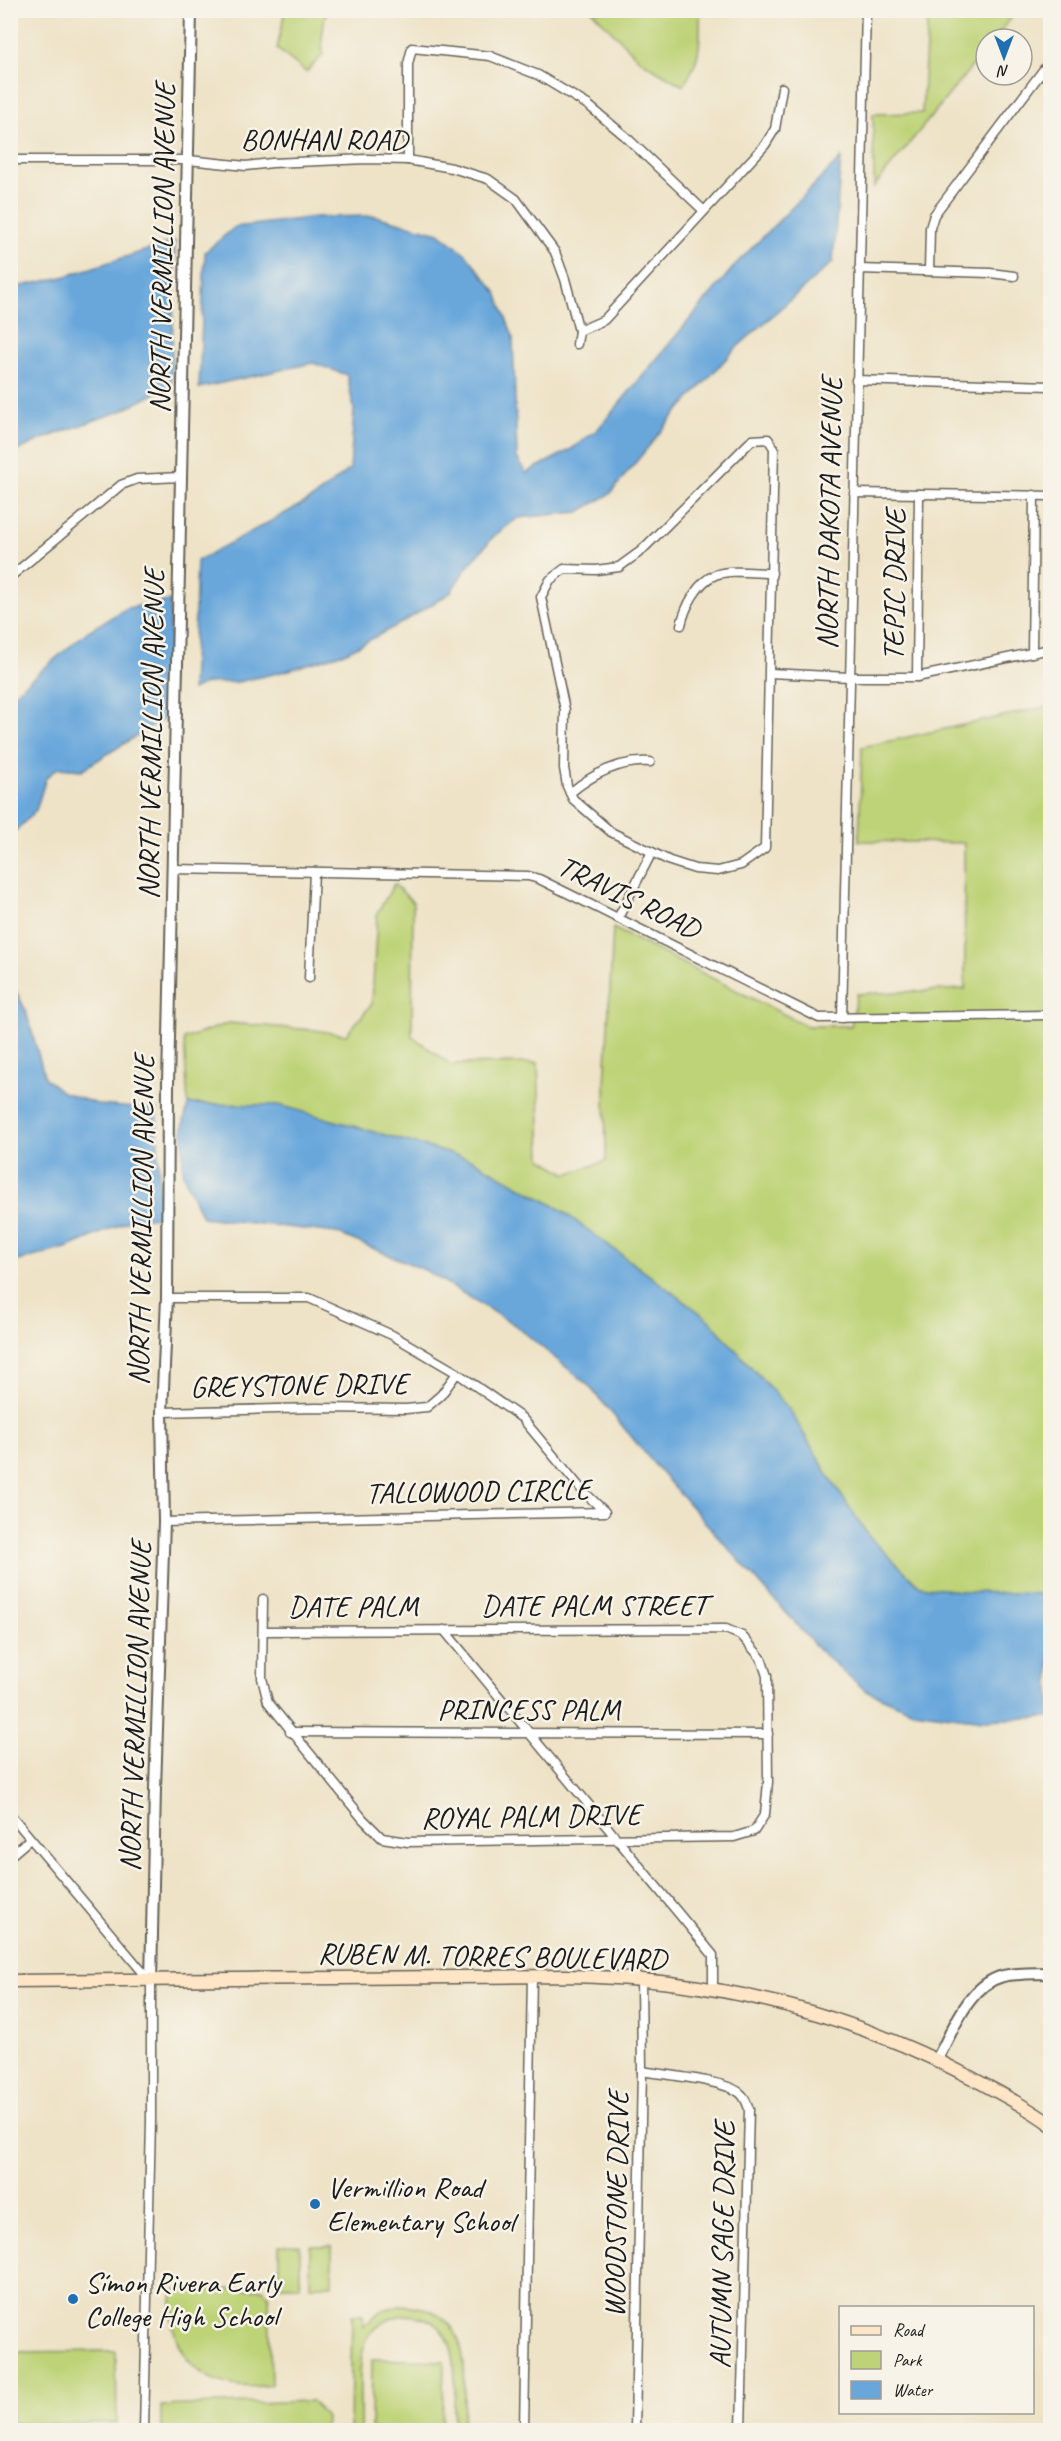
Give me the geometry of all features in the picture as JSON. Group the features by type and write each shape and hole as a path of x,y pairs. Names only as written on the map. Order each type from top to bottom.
{"main road":[{"name":"RUBEN M. TORRES BOULEVARD","path":"10,1981 151,1982 593,1976 641,1979 712,1988 754,1996 837,2019 937,2059 1032,2110 1050,2124"}],"street":[{"name":"NORTH VERMILLION AVENUE","path":"144,2430 151,2131 155,1788 164,1522 162,1412 191,10"},
{"name":"NORTH DAKOTA AVENUE","path":"842,1018 866,10"},
{"path":"408,160 408,64 412,48 490,56 538,75 588,105 625,136 703,210"},
{"path":"929,271 930,228 934,215 1050,61"},
{"path":"579,331 604,320 765,145 775,129 782,88"},
{"name":"BONHAN ROAD","path":"10,160 188,160 246,166 355,160 408,160 452,168 488,179 516,199 555,252 579,331 577,344"},
{"path":"859,269 990,273 1014,276"},
{"path":"856,380 1050,386"},
{"path":"768,439 774,448 770,673 765,848 741,865 718,871 695,869 611,832 573,799 564,768 565,710 541,597 550,580 564,569 596,570 619,567 641,551 752,440 768,439"},
{"path":"10,577 121,485 137,479 181,477"},
{"path":"854,493 1050,496"},
{"name":"TEPIC DRIVE","path":"917,677 919,494"},
{"path":"1032,653 1034,495"},
{"path":"681,625 685,610 701,585 714,576 772,573"},
{"path":"770,673 849,677 917,677 1050,649"},
{"path":"570,793 588,778 615,767 636,761 650,762"},
{"path":"618,918 652,852"},
{"name":"TRAVIS ROAD","path":"172,869 528,876 539,879 819,1018 1050,1015"},
{"path":"309,978 314,872"},
{"name":"TALLOWOOD CIRCLE","path":"164,1522 605,1512 582,1490 522,1418 457,1373 392,1335 309,1298 166,1298"},
{"name":"GREYSTONE DRIVE","path":"162,1412 427,1407 441,1395 457,1373"},
{"name":"ROYAL PALM DRIVE","path":"263,1599 262,1678 268,1702 290,1732 363,1819 382,1838 408,1842 734,1837 754,1831 765,1814 768,1782 767,1676 760,1658 742,1636"},
{"name":"DATE PALM STREET","path":"444,1630 726,1629 742,1636"},
{"name":"DATE PALM","path":"262,1630 444,1630"},
{"path":"444,1630 713,1955 712,1988"},
{"name":"PRINCESS PALM","path":"290,1732 768,1734"},
{"path":"10,1814 151,1982"},
{"path":"10,1856 30,1839"},
{"path":"937,2059 971,1998 984,1984 1001,1977 1050,1973"},
{"path":"524,2430 532,1976"},
{"name":"WOODSTONE DRIVE","path":"635,2430 642,2072 641,1979"},
{"name":"AUTUMN SAGE DRIVE","path":"642,2072 700,2080 733,2088 741,2093 749,2109 741,2430"}],"green space":[{"path":"285,11 331,11 325,15 322,38 323,55 306,72 277,49"},
{"path":"592,11 700,11 699,50 694,67 683,86 641,61"},
{"path":"928,11 1017,11 1004,27 974,27 974,64 874,187 873,114 922,113"},
{"path":"1050,706 1050,1594 967,1592 920,1586 870,1538 831,1480 789,1409 707,1318 558,1208 473,1160 279,1105 188,1104 184,1039 229,1023 346,1035 372,1004 377,914 394,884 413,902 412,1036 450,1064 538,1063 541,1158 567,1174 606,1161 605,1085 613,928 807,1026 851,1026 857,994 965,989 964,843 859,841 862,747"},
{"path":"279,2245 300,2245 300,2286 279,2286"},
{"path":"310,2246 332,2246 332,2285 310,2285"},
{"path":"263,2289 269,2296 271,2385 247,2387 227,2384 209,2377 194,2366 183,2352 175,2335 172,2314 173,2290"},
{"path":"399,2305 424,2309 442,2317 454,2330 461,2347 464,2366 463,2430 453,2430 454,2367 447,2338 439,2327 426,2319 406,2315 383,2323 367,2339 361,2362 360,2430 350,2430 352,2315 363,2315 363,2327 380,2311"},
{"path":"116,2351 117,2423 11,2424 11,2352"},
{"path":"372,2359 444,2361 442,2430 371,2430"},
{"path":"312,2401 326,2418 325,2430 161,2430 161,2406"}],"water":[{"path":"841,158 833,262 735,349 671,419 610,494 579,512 518,518 494,536 465,570 450,593 405,621 347,652 286,671 238,682 207,683 192,690 197,561 313,498 350,469 354,410 347,375 313,363 199,388 205,252 235,227 317,217 375,216 439,233 466,254 497,293 513,337 517,458 526,473 570,450 598,429 737,263"},
{"path":"175,241 171,385 121,411 42,439 11,454 11,288 63,277"},
{"path":"170,601 170,715 82,770 58,768 46,778 36,810 11,836 11,696 88,631 127,608"},
{"path":"11,981 26,1011 45,1078 62,1092 100,1105 157,1110 160,1217 133,1219 69,1247 11,1263"},
{"path":"188,1104 279,1105 473,1160 558,1208 707,1318 789,1409 831,1480 870,1538 920,1586 967,1592 1050,1594 1050,1717 983,1720 913,1711 865,1690 821,1652 664,1476 589,1386 515,1325 425,1270 336,1233 202,1217 183,1174 183,1127"}],"place":[{"name":"Vermillion Road Elementary School","path":"315,2204"},
{"name":"Símon Rivera Early College High School","path":"73,2299"}]}
